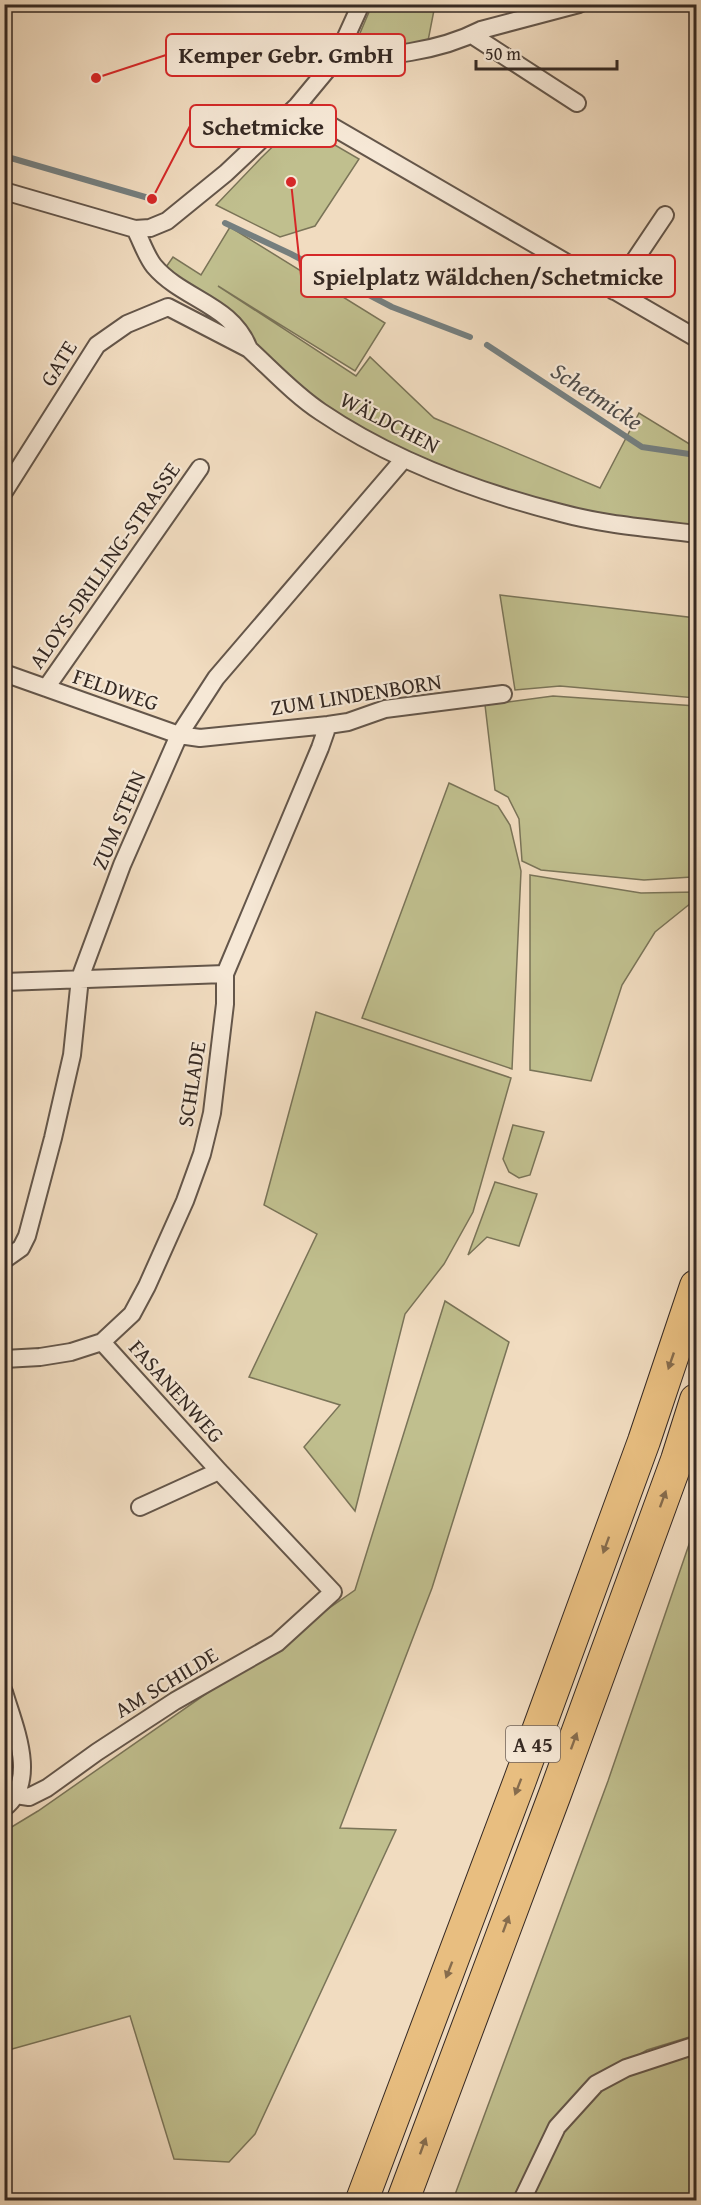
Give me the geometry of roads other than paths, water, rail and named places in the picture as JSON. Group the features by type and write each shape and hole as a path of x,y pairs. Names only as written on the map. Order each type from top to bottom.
{"highway":[{"name":"A 45","path":"362,2200 644,1441 696,1286"},
{"name":"A 45","path":"403,2200 555,1794 677,1460 696,1400"}],"street":[{"path":"4,191 135,229 150,228 167,221 226,173 297,106 336,59 361,4"},
{"path":"336,59 394,56 418,52 481,30 579,4"},
{"path":"472,35 577,104"},
{"path":"297,106 696,338"},
{"path":"614,291 665,215"},
{"name":"WÄLDCHEN","path":"135,229 154,266 179,287 228,317 244,337 249,349 320,412 403,460 561,514 620,525 696,534"},
{"name":"GATE","path":"4,492 96,345 127,324 168,307 249,349"},
{"name":"ZUM STEIN","path":"4,1260 21,1248 27,1236 72,1055 80,978 122,865 179,735 216,678 403,460"},
{"name":"ALOYS-DRILLING-STRASSE","path":"46,688 200,468"},
{"name":"FELDWEG","path":"4,673 179,735"},
{"name":"ZUM LINDENBORN","path":"179,735 200,738 328,725 348,722 385,709 503,694"},
{"name":"SCHLADE","path":"4,1359 71,1352 102,1342 132,1314 147,1286 185,1201 202,1154 212,1113 225,1004 225,974 321,748 328,725"},
{"path":"4,982 225,974"},
{"name":"FASANENWEG","path":"102,1342 333,1592"},
{"name":"FASANENWEG","path":"140,1507 219,1471"},
{"name":"AM SCHILDE","path":"16,1795 29,1797 47,1788 175,1701 277,1643 333,1592"},
{"path":"4,1692 22,1762 21,1780 16,1795 4,1808"},
{"path":"522,2200 557,2127 596,2084 647,2060 696,2045"}],"waterway":[{"name":"Schetmicke","path":"4,156 152,199"},
{"name":"Schetmicke","path":"225,223 291,254 392,307 470,337"},
{"name":"Schetmicke","path":"487,345 642,447 696,455"}],"place":[{"name":"Kemper Gebr. GmbH","path":"96,78"},
{"name":"Spielplatz Wäldchen/Schetmicke","path":"291,182"},
{"name":"Schetmicke","path":"152,199"}]}
